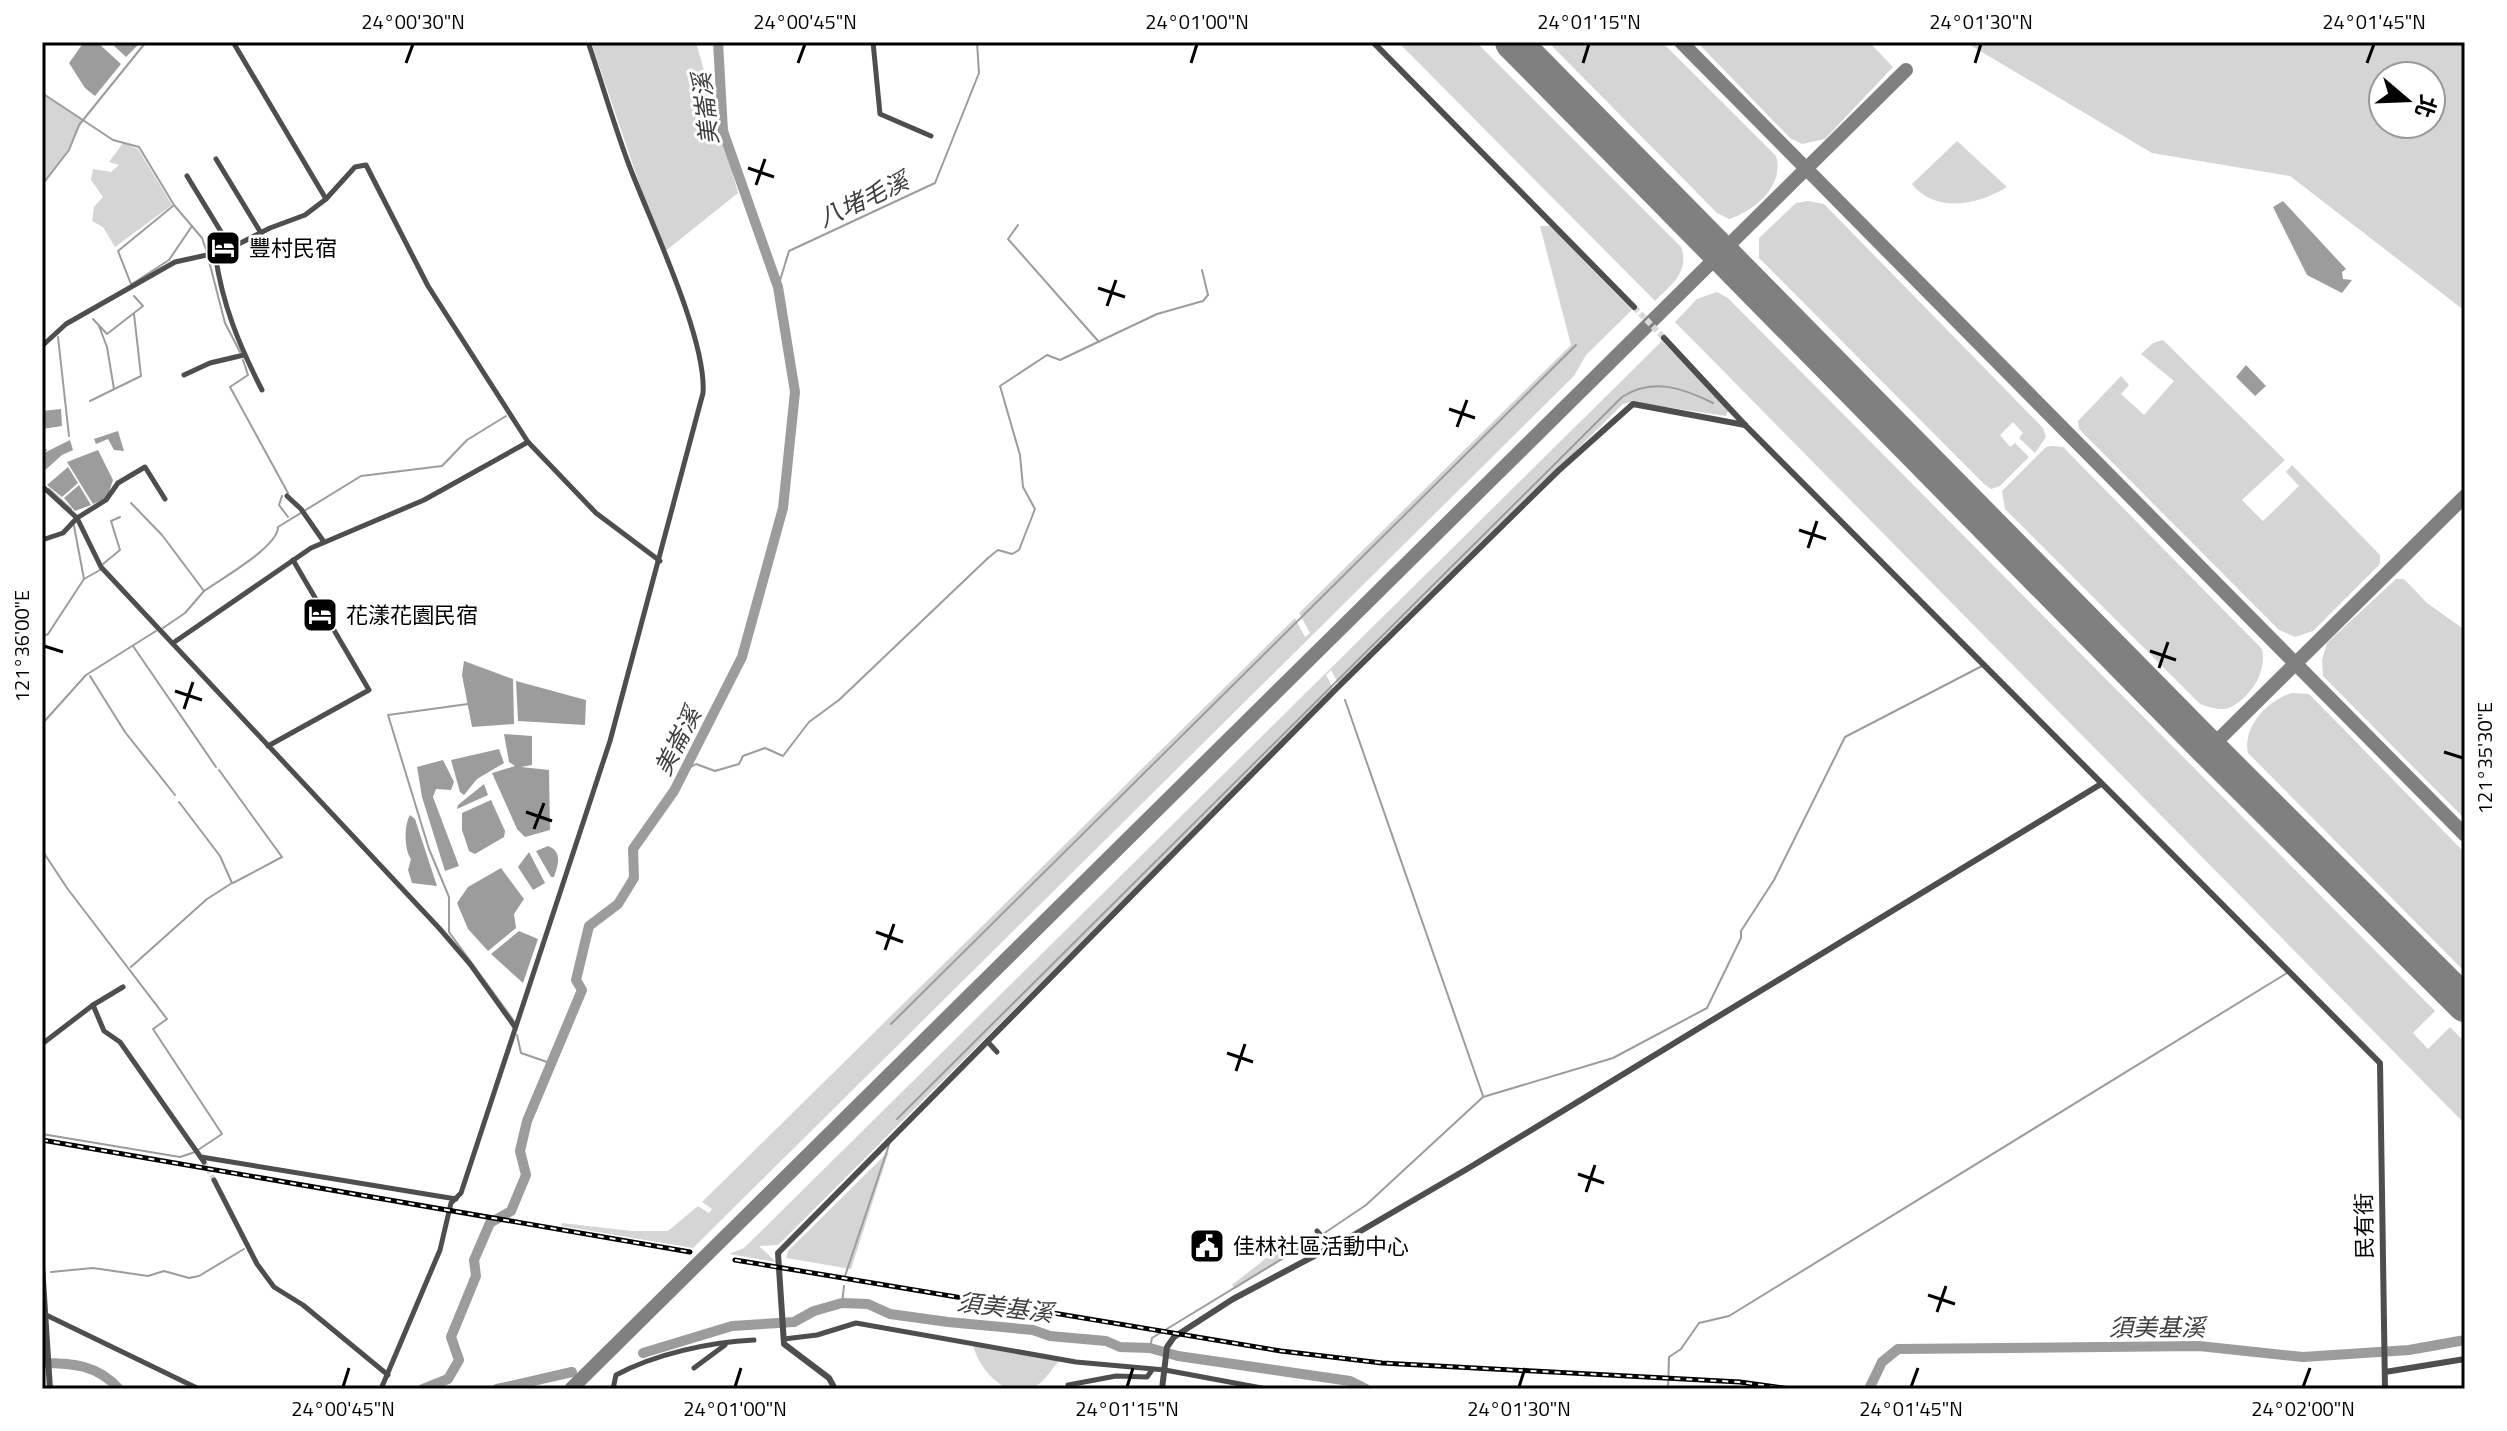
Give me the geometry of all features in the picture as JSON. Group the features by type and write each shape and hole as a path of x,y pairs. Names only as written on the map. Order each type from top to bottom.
{"street":[{"path":"233,42 326,199"},
{"path":"381,1389 440,1250 451,1203 456,1199 516,1028 610,741 698,419 704,375 588,42"},
{"path":"873,42 880,114 931,136"},
{"path":"1373,42 1634,307"},
{"path":"216,159 261,233"},
{"path":"42,346 66,324 175,262 231,248 305,215 326,199 361,163 369,168 428,286 528,442 596,513 660,561"},
{"path":"187,176 231,248"},
{"path":"215,253 221,295 244,355 262,390"},
{"path":"1162,1389 1167,1347 1174,1337 1233,1299 1467,1169 2101,784 1745,425 1664,338"},
{"path":"184,375 210,363 244,355"},
{"path":"835,1389 829,1378 794,1354 784,1336 778,1253 1337,688 1558,471 1633,404 1745,425"},
{"path":"173,643 324,542 424,500 528,442"},
{"path":"42,540 63,533 77,518 106,500 118,483 145,467 165,499"},
{"path":"42,486 77,518 101,567 322,800 470,964 516,1028"},
{"path":"287,496 303,512 324,542"},
{"path":"268,746 369,690 293,560"},
{"name":"民有街","path":"2101,784 2380,1063 2385,1389"},
{"path":"42,1044 93,1005 123,987"},
{"path":"93,1005 104,1031 120,1042 199,1156 456,1199"},
{"path":"987,1041 997,1052"},
{"path":"214,1180 257,1264 274,1287 303,1305 388,1375"},
{"path":"1317,1231 1330,1246"},
{"path":"42,1265 50,1389"},
{"path":"42,1313 199,1389"},
{"path":"784,1336 817,1335 856,1323 1076,1362 1165,1370 1267,1389"},
{"path":"613,1389 616,1375 633,1365 732,1341 754,1340"},
{"path":"694,1368 732,1341"},
{"path":"2385,1368 2465,1359"},
{"path":"1068,1385 1116,1376 1147,1377 1153,1369"},
{"path":"1078,1381 1078,1389"}],"shaded area":[{"path":"84,42 97,42 121,64 95,96 85,88 69,63"},
{"path":"110,42 141,42 126,57"},
{"path":"591,42 696,42 738,193 663,253"},
{"path":"1398,42 1476,42 1681,247 1683,264 1673,283 1655,301"},
{"path":"1548,42 1662,42 1776,156 1778,167 1772,187 1758,203 1739,215 1729,219 1717,213"},
{"path":"1697,42 1869,42 1893,67 1825,139 1802,144 1790,138"},
{"path":"1965,42 2465,42 2465,311 2290,176 2152,153"},
{"path":"42,93 83,120 69,150 42,185"},
{"path":"1957,141 2007,187 1983,198 1958,204 1933,200 1912,184"},
{"path":"123,143 138,149 172,205 115,247 103,227 92,221 94,207 103,197 91,180 93,169 111,172 119,165 109,162"},
{"path":"1808,201 1824,204 2043,428 2046,437 2035,453 2019,438 2023,433 2013,422 2000,435 2010,447 2015,443 2029,457 2000,486 1991,489 1984,484 1759,258 1759,238 1796,203"},
{"path":"2283,201 2346,269 2342,272 2343,279 2352,280 2342,293 2307,275 2273,207"},
{"path":"1540,226 1550,226 1632,310 1586,355 1574,376 693,1248 561,1226 562,1223 632,1231 668,1231 698,1206 709,1213 712,1209 702,1202 1295,618 1305,637 1310,633 1299,613 1571,345"},
{"path":"1717,292 1728,298 2435,1011 2413,1033 2428,1049 2450,1027 2465,1042 2465,1124 1675,322 1697,299"},
{"path":"2163,340 2285,460 2242,500 2263,521 2299,486 2286,472 2292,465 2380,555 2380,564 2313,631 2295,637 2279,630 2079,429 2078,421 2121,376 2129,385 2121,394 2144,415 2174,381 2141,354 2153,343"},
{"path":"1662,341 1729,409 1726,416 1631,402 1623,404 1339,685 1331,670 1326,675 1334,690 778,1245 759,1246 776,1262 729,1254 744,1248"},
{"path":"2246,365 2266,386 2255,396 2236,377"},
{"path":"61,409 62,426 42,429 42,411"},
{"path":"118,431 124,451 114,450 108,439 96,444 94,439"},
{"path":"70,440 73,450 62,455 42,473 42,454"},
{"path":"2046,447 2063,447 2262,649 2260,674 2239,702 2223,709 2200,704 2005,509 2002,491"},
{"path":"98,450 113,480 107,498 93,504 67,462"},
{"path":"68,467 78,483 62,497 47,485"},
{"path":"79,485 91,505 75,511 64,498"},
{"path":"2396,579 2404,579 2427,603 2465,630 2465,819 2323,676 2322,660 2327,643"},
{"path":"464,661 513,679 514,724 472,727 462,675"},
{"path":"516,681 586,700 585,725 518,721"},
{"path":"2292,693 2309,694 2465,853 2465,972 2248,753 2247,743 2253,724 2266,708"},
{"path":"504,734 532,736 532,765 521,767 549,770 550,830 525,837 517,829 492,773 515,766 509,762"},
{"path":"499,749 504,763 477,779 464,795 460,792 451,760"},
{"path":"443,760 454,782 451,790 436,789 433,797 459,866 445,871 422,797 417,767"},
{"path":"484,784 488,795 457,809 458,805"},
{"path":"491,800 505,831 504,837 475,854 469,851 462,830 462,813"},
{"path":"410,815 415,819 437,886 412,883 406,837"},
{"path":"548,846 558,855 554,877 551,877 536,851"},
{"path":"529,852 545,883 533,890 518,867"},
{"path":"501,868 524,899 514,914 516,928 488,951 468,929 457,903 468,887"},
{"path":"519,931 538,939 523,983 491,954"},
{"path":"889,1151 851,1269 786,1258 788,1251"},
{"path":"1284,1244 1294,1252 1235,1289 1232,1285"},
{"path":"973,1345 1060,1360 1039,1384 1017,1391 997,1382 989,1374"}],"waterway":[{"path":"42,185 69,150 79,125 146,42"},
{"name":"美崙溪","path":"423,1389 448,1379 459,1360 451,1337 476,1276 474,1260 490,1223 511,1211 526,1175 520,1151 527,1121 582,990 576,980 589,926 618,904 634,878 633,849 674,791 742,657 783,508 795,392 778,287 723,131 718,42"},
{"name":"八堵毛溪","path":"778,287 789,251 935,183 979,73 977,42"},
{"path":"42,93 113,140 139,147 174,205 202,238 207,252"},
{"path":"131,284 118,251 173,206"},
{"path":"1018,225 1008,239 1099,342"},
{"path":"132,284 169,260 192,226"},
{"path":"209,261 225,323 240,352"},
{"path":"684,771 696,764 715,771 739,764 743,756 765,748 783,756 809,722 839,700 988,558 998,550 1012,554 1019,550 1035,509 1023,487 1020,455 1000,386 1047,355 1060,360 1157,314 1203,301 1208,295 1202,270"},
{"path":"93,319 107,334 143,306 134,296"},
{"path":"42,311 42,316"},
{"path":"90,401 141,376 134,314"},
{"path":"99,326 107,347 114,389"},
{"path":"58,337 69,436"},
{"path":"891,1024 1576,345"},
{"path":"243,360 248,375 230,387 288,493"},
{"path":"897,1119 1622,397 1645,387 1656,386 1679,389 1713,403"},
{"path":"204,591 259,553 276,535 278,527 361,476 442,466 467,440 506,416"},
{"path":"49,489 71,509"},
{"path":"282,496 279,505 288,517"},
{"path":"131,503 162,535 204,591 185,613 163,628"},
{"path":"103,564 120,550 111,521 120,517"},
{"path":"42,637 48,634 84,579 74,526"},
{"path":"84,579 100,570"},
{"path":"42,724 86,675 156,631"},
{"path":"133,646 216,767"},
{"path":"1323,1234 1366,1205 1483,1097 1613,1058 1707,1008 1741,938 1741,931 1774,880 1845,737 1982,666"},
{"path":"90,676 125,732 175,795"},
{"path":"1345,700 1483,1096"},
{"path":"468,704 388,715 429,849 449,897 449,932 514,1021"},
{"path":"219,770 282,857 233,883"},
{"path":"131,967 207,899 232,883 220,856 179,802"},
{"path":"42,850 67,888 167,1019 153,1029 222,1134 195,1152 180,1157 42,1134"},
{"path":"1668,1389 1669,1357 1681,1349 1699,1323 1729,1316 2287,973"},
{"path":"517,1035 521,1053 550,1063"},
{"path":"845,1276 889,1145"},
{"path":"1150,1348 1152,1338 1318,1237"},
{"path":"51,1272 93,1268 148,1276 164,1271 189,1278 199,1276 244,1249"},
{"path":"842,1303 844,1286"},
{"name":"須美基溪","path":"643,1353 732,1326 794,1322 814,1311 842,1303 868,1304 890,1314 1106,1341 1120,1347 1150,1348 1178,1356 1350,1381 1366,1389"},
{"name":"須美基溪","path":"1869,1389 1882,1362 1898,1349 2199,1346 2303,1357 2409,1350 2465,1340"},
{"name":"美崙溪","path":"42,1363 94,1370 119,1389"},
{"name":"須美基溪","path":"497,1389 572,1372"}],"taxiway":[{"path":"1681,42 2465,835"},
{"path":"571,1389 1906,70"},
{"path":"2209,749 2465,496"}],"runway":[{"path":"1513,42 2209,749 2465,1004"}],"tunnel":[{"path":"1634,307 1664,338"},
{"path":"204,1162 214,1180"}],"railway":[{"path":"42,1140 690,1252"},
{"path":"735,1260 1281,1351 1382,1363 1740,1382 1790,1389"}],"place":[{"name":"豐村民宿","path":"223,248"},
{"name":"花漾花園民宿","path":"320,615"},
{"name":"佳林社區活動中心","path":"1207,1246"}]}
